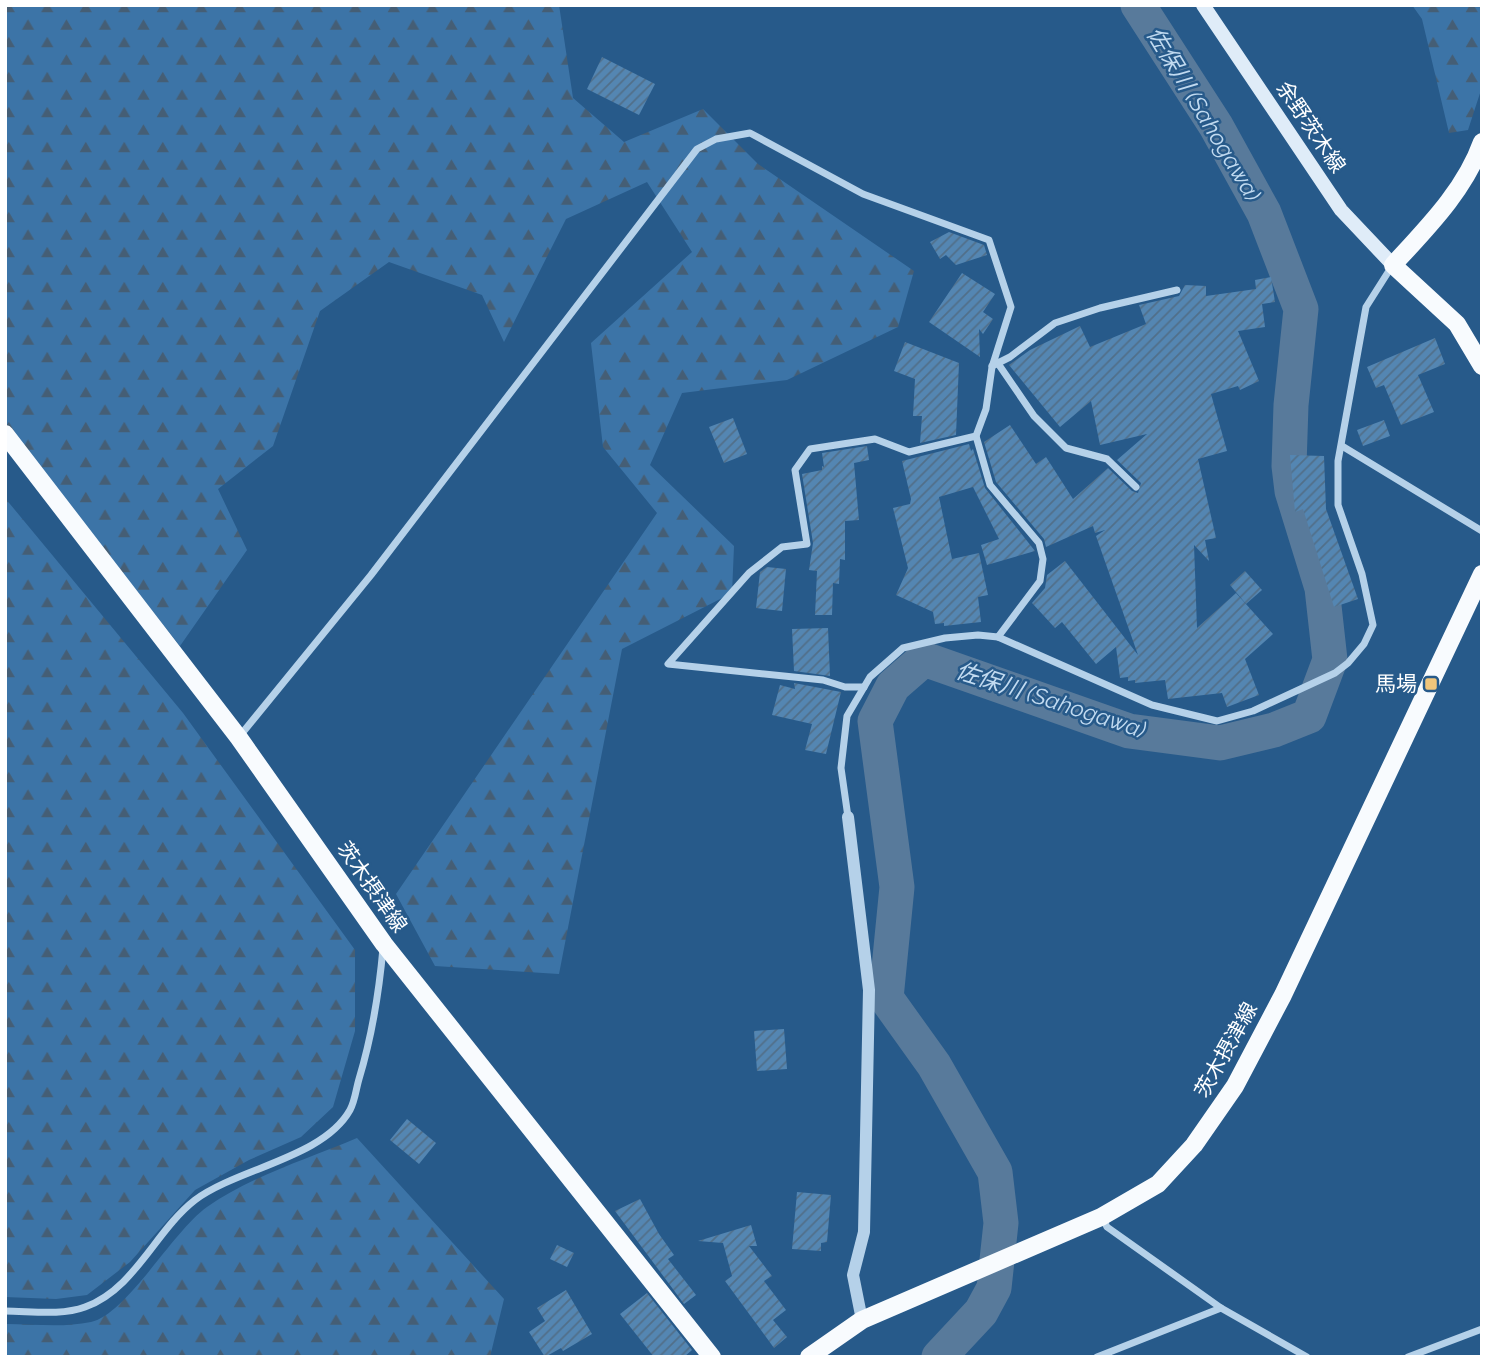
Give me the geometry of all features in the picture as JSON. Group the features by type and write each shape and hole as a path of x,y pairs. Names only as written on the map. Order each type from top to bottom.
{"main road":[{"name":"余野茨木線","path":"1203,5 1341,210 1392,265"},
{"path":"1482,142 1476,157 1442,212 1392,265 1457,324 1482,366"},
{"name":"茨木摂津線","path":"5,435 239,738 384,944 712,1357"},
{"name":"茨木摂津線","path":"809,1357 862,1320 1101,1217 1158,1184 1195,1145 1235,1086 1283,995 1482,574"}],"street":[{"path":"239,738 371,575 697,149 716,139 750,133 863,194 989,240 1011,307 994,364 986,409 976,436 989,485 1039,543 1043,559 1040,580 998,637"},
{"path":"862,1320 853,1275 864,1232 869,989 841,768 847,716 870,677 903,648 945,638 998,637 1152,705 1217,722 1254,711 1335,673 1364,644 1373,625 1362,575 1338,505 1338,461 1366,307 1392,265"},
{"path":"994,364 1010,357 1055,323 1100,308 1177,290"},
{"path":"994,364 1034,416 1066,447 1107,460 1136,487"},
{"path":"864,687 845,687 823,680 668,664 749,573 782,547 807,544 795,470 810,449 875,439 909,452 976,436"},
{"path":"1342,446 1482,531"},
{"path":"5,1311 56,1312 84,1307 111,1294 196,1200 254,1169 307,1148 342,1121 351,1108 363,1064 378,1000 384,944"},
{"path":"1101,1217 1107,1227 1221,1308 1307,1357"},
{"path":"1097,1357 1221,1308"},
{"path":"1408,1357 1482,1329"}],"green space":[{"path":"5,5 559,5 573,98 624,142 703,109 758,164 914,271 898,327 787,380 682,393 650,465 734,546 732,593 622,649 559,974 435,966 396,894 657,513 603,447 591,343 692,252 647,182 566,219 504,342 482,295 389,262 320,311 273,446 218,489 247,550 180,646 5,423"},
{"path":"1412,5 1482,5 1482,87 1468,130 1449,133 1422,19"},
{"path":"5,498 183,713 355,950 355,1031 333,1107 301,1137 249,1160 195,1190 130,1262 87,1295 56,1299 5,1297"},
{"path":"357,1138 504,1299 490,1357 5,1357 5,1324 70,1325 91,1322 105,1316 134,1289 179,1234 207,1207 261,1177"}],"building":[{"path":"602,57 655,84 639,115 587,89"},
{"path":"949,232 984,245 987,255 956,265 946,255 940,259 930,242"},
{"path":"962,273 995,294 983,312 993,319 983,334 979,329 980,357 929,322"},
{"path":"1271,277 1275,302 1262,304 1265,327 1238,331 1259,381 1240,390 1238,386 1211,394 1227,451 1198,459 1216,538 1205,540 1209,561 1194,545 1197,628 1236,593 1273,634 1245,659 1259,695 1227,707 1222,693 1168,699 1165,680 1135,683 1135,680 1128,681 1128,677 1120,678 1116,647 1096,664 1062,622 1055,628 1032,603 1045,588 1047,575 1065,561 1138,655 1096,536 1105,530 1095,533 1093,526 1046,547 1044,539 996,482 984,442 1010,425 1036,464 1046,457 1073,499 1108,468 1132,491 1138,493 1141,483 1117,460 1147,434 1100,445 1091,401 1060,427 1009,365 1030,350 1080,326 1090,347 1146,324 1139,305 1179,296 1185,285 1206,286 1206,296 1256,289 1255,280"},
{"path":"1435,338 1445,364 1418,375 1434,412 1401,425 1384,385 1376,388 1367,367"},
{"path":"905,342 959,363 956,435 920,443 922,416 913,416 915,379 894,371"},
{"path":"733,418 747,454 724,463 709,427"},
{"path":"1384,420 1390,436 1363,446 1357,430"},
{"path":"969,444 985,488 1035,551 987,565 981,545 999,539 973,487 939,497 952,559 979,553 988,595 978,597 981,622 944,626 944,623 935,624 933,612 896,595 908,568 893,508 910,504 911,499 902,461"},
{"path":"867,446 869,460 854,463 859,520 845,521 845,560 840,559 839,584 833,583 832,615 815,615 817,571 809,570 813,543 802,474 822,470 822,453"},
{"path":"1290,455 1324,456 1326,509 1358,599 1334,607 1303,509 1295,512"},
{"path":"767,567 786,569 782,611 756,608 760,572"},
{"path":"1245,571 1262,590 1246,604 1230,585"},
{"path":"828,628 830,676 794,671 792,629"},
{"path":"794,683 841,692 826,754 805,750 812,724 772,715 780,685 795,689"},
{"path":"784,1029 787,1069 757,1071 754,1031"},
{"path":"407,1119 436,1143 419,1164 390,1140"},
{"path":"797,1192 831,1195 827,1242 821,1243 821,1251 792,1249"},
{"path":"640,1199 674,1255 668,1259 696,1295 684,1304 615,1211"},
{"path":"751,1225 757,1246 749,1246 772,1276 764,1281 786,1310 773,1320 787,1337 774,1348 725,1281 732,1276 723,1243 698,1241"},
{"path":"557,1245 574,1253 567,1267 550,1259"},
{"path":"566,1290 592,1334 563,1351 561,1348 545,1357 529,1332 545,1321 537,1308"},
{"path":"647,1293 692,1350 684,1357 654,1357 620,1314"}],"waterway":[{"name":"佐保川 (Sahogawa)","path":"939,1357 981,1312 994,1288 1001,1223 995,1172 934,1065 886,998 897,887 875,721 893,686 924,659 1129,731 1220,743 1274,730 1309,716 1330,660 1322,588 1292,491 1289,466 1291,405 1301,309 1264,213 1216,126 1138,5"}],"place":[{"name":"馬場","path":"1431,684"}]}
